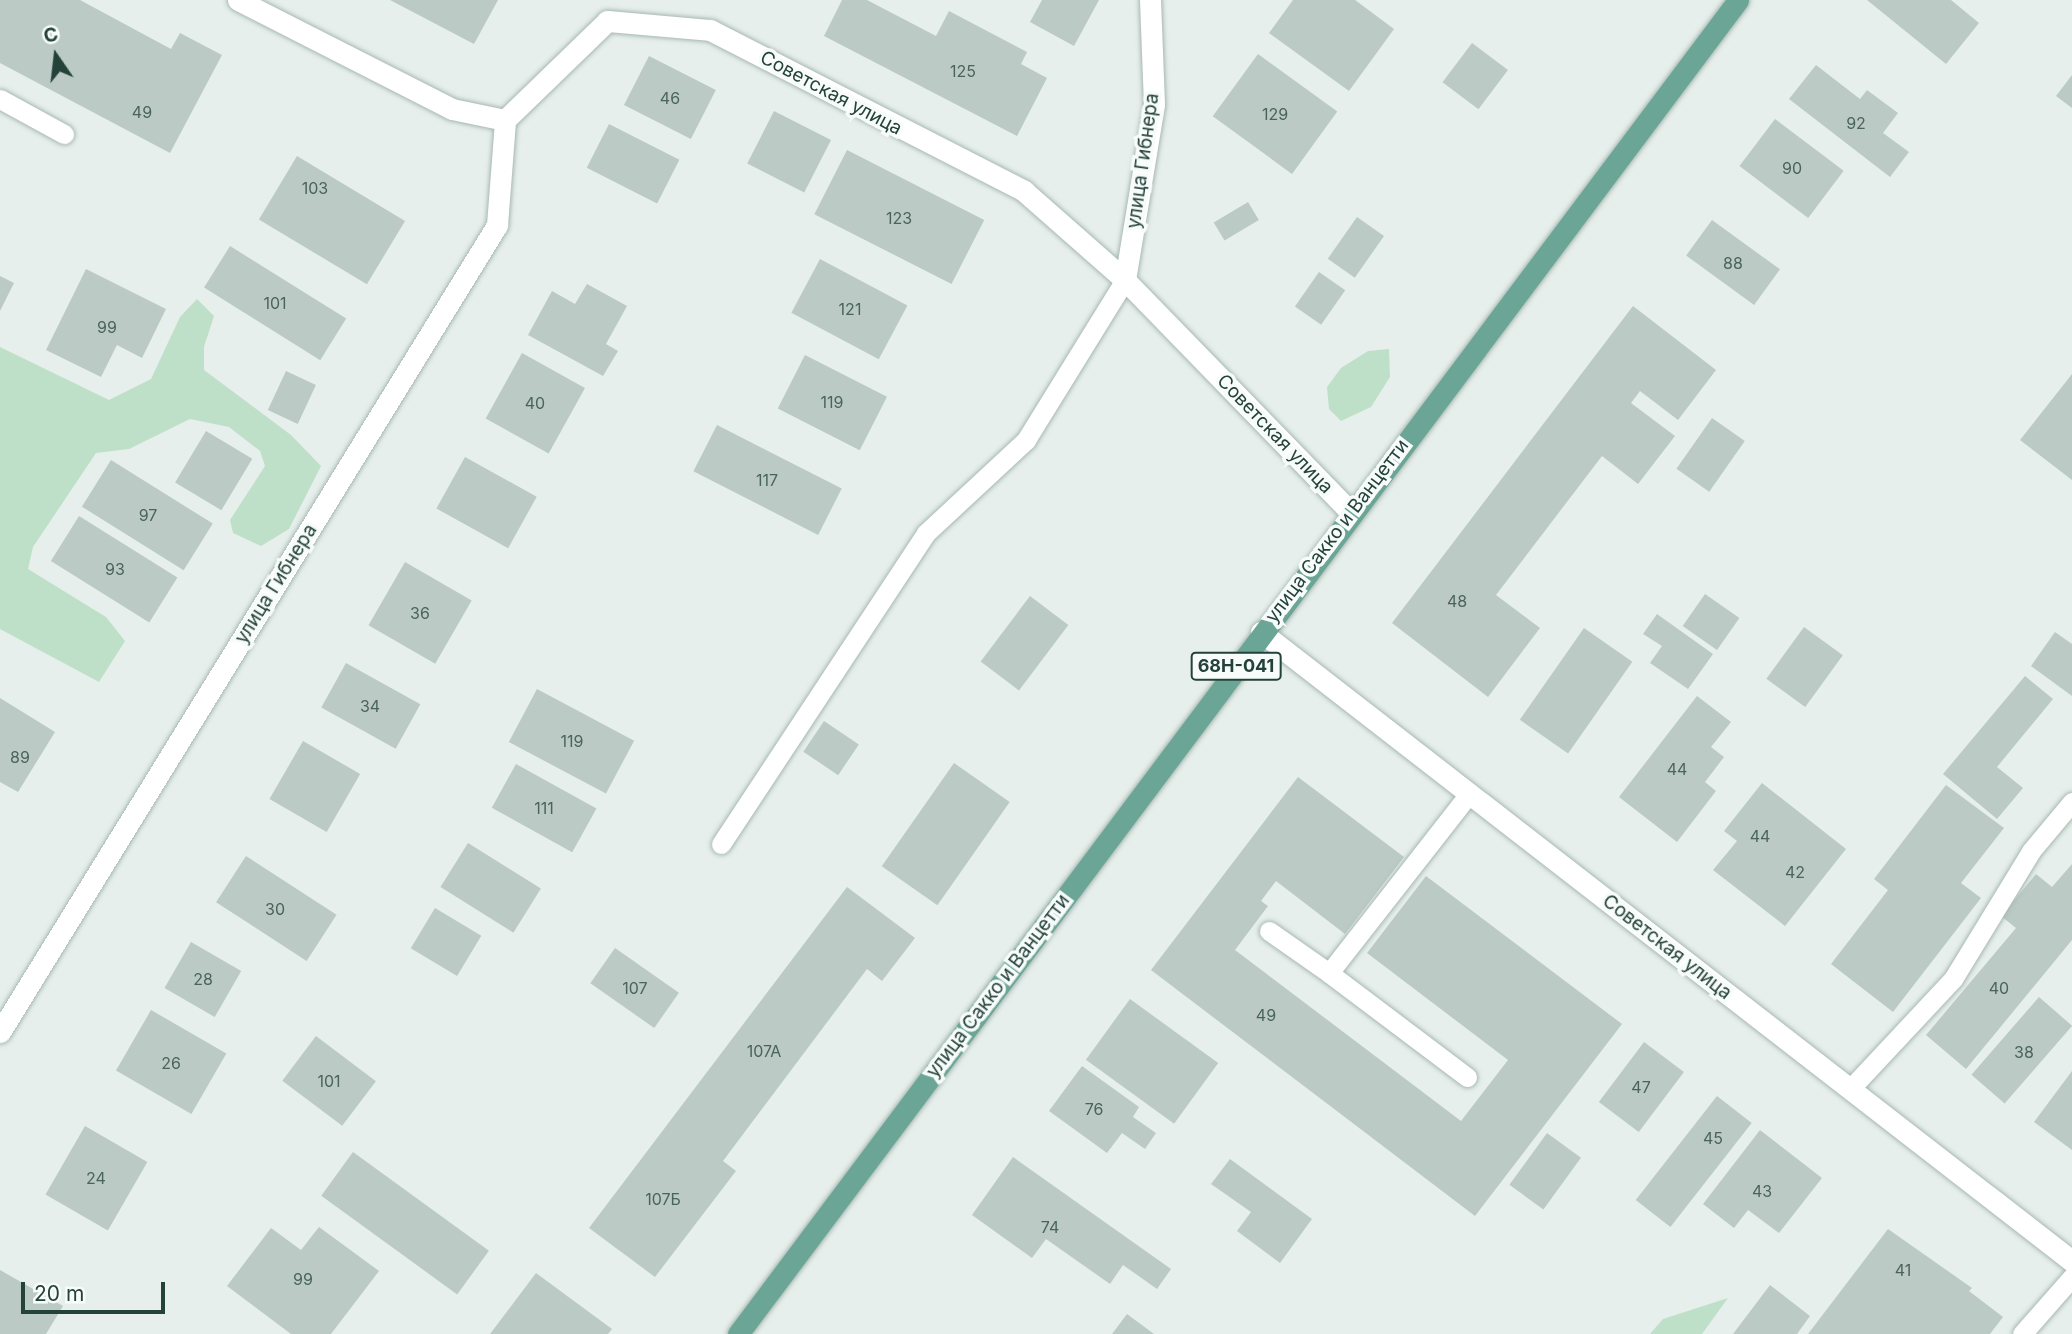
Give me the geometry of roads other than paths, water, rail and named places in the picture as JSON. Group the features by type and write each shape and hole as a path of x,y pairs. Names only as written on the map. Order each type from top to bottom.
{"main road":[{"name":"улица Сакко и Ванцетти","path":"738,1334 1261,632 1738,0"}],"street":[{"path":"238,0 452,109 505,120"},
{"name":"улица Гибнера","path":"1125,280 1154,104 1150,0"},
{"name":"Советская улица","path":"505,120 608,11 710,30 1024,191 1125,280 1351,512"},
{"name":"улица Гибнера","path":"0,1032 497,225 505,120"},
{"name":"Советская улица","path":"1261,632 2072,1261"}],"lane":[{"path":"0,99 64,134"},
{"path":"721,844 926,533 1026,440 1125,280"},
{"path":"1329,974 1469,794"},
{"path":"1850,1089 1953,979 2031,851 2072,802"},
{"path":"1269,931 1467,1077"},
{"path":"2022,1334 2072,1277"}]}
